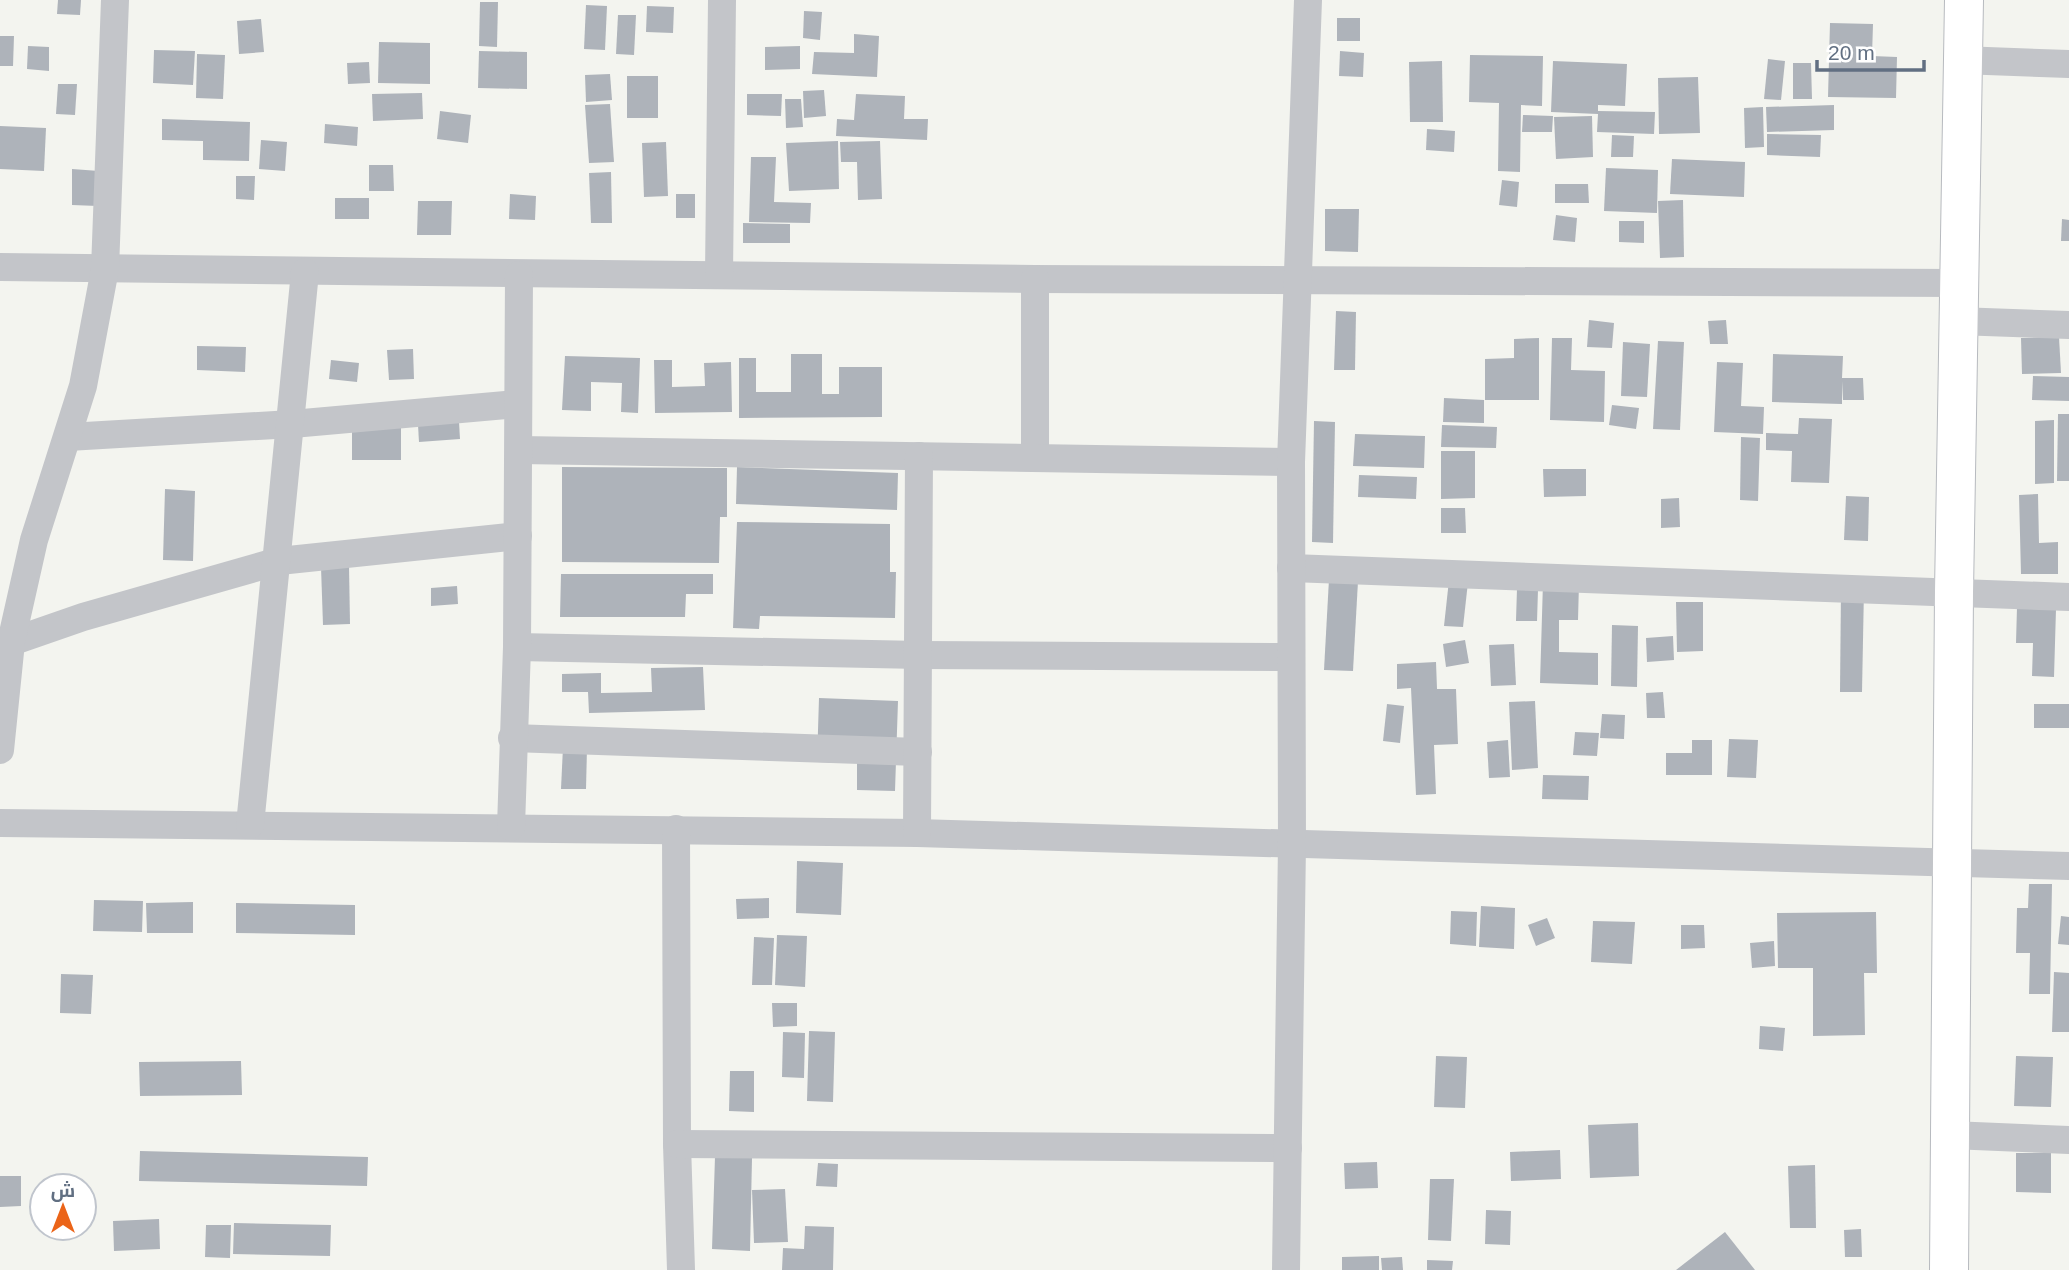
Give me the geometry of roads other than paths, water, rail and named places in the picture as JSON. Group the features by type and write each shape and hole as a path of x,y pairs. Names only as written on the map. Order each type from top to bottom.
{"main road":[{"path":"1949,1270 1960,60 1964,0"}],"street":[{"path":"0,750 11,642 34,540 68,437 93,344 105,269 115,0"},
{"path":"719,275 722,0"},
{"path":"1286,1270 1292,844 1291,462 1308,0"},
{"path":"1960,60 2069,64"},
{"path":"0,267 519,275 1959,283"},
{"path":"250,825 279,561 305,272"},
{"path":"511,827 517,647 519,275"},
{"path":"1035,279 1035,457"},
{"path":"1957,321 2069,326"},
{"path":"68,437 292,424 517,404"},
{"path":"519,450 1291,462"},
{"path":"917,833 919,456"},
{"path":"11,642 83,617 279,561 518,536"},
{"path":"1291,568 2069,597"},
{"path":"517,647 920,655 1291,657"},
{"path":"512,738 918,752"},
{"path":"0,823 917,833 2069,866"},
{"path":"676,829 677,1144 681,1270"},
{"path":"1951,1135 2069,1140"},
{"path":"677,1144 1288,1148"}]}
